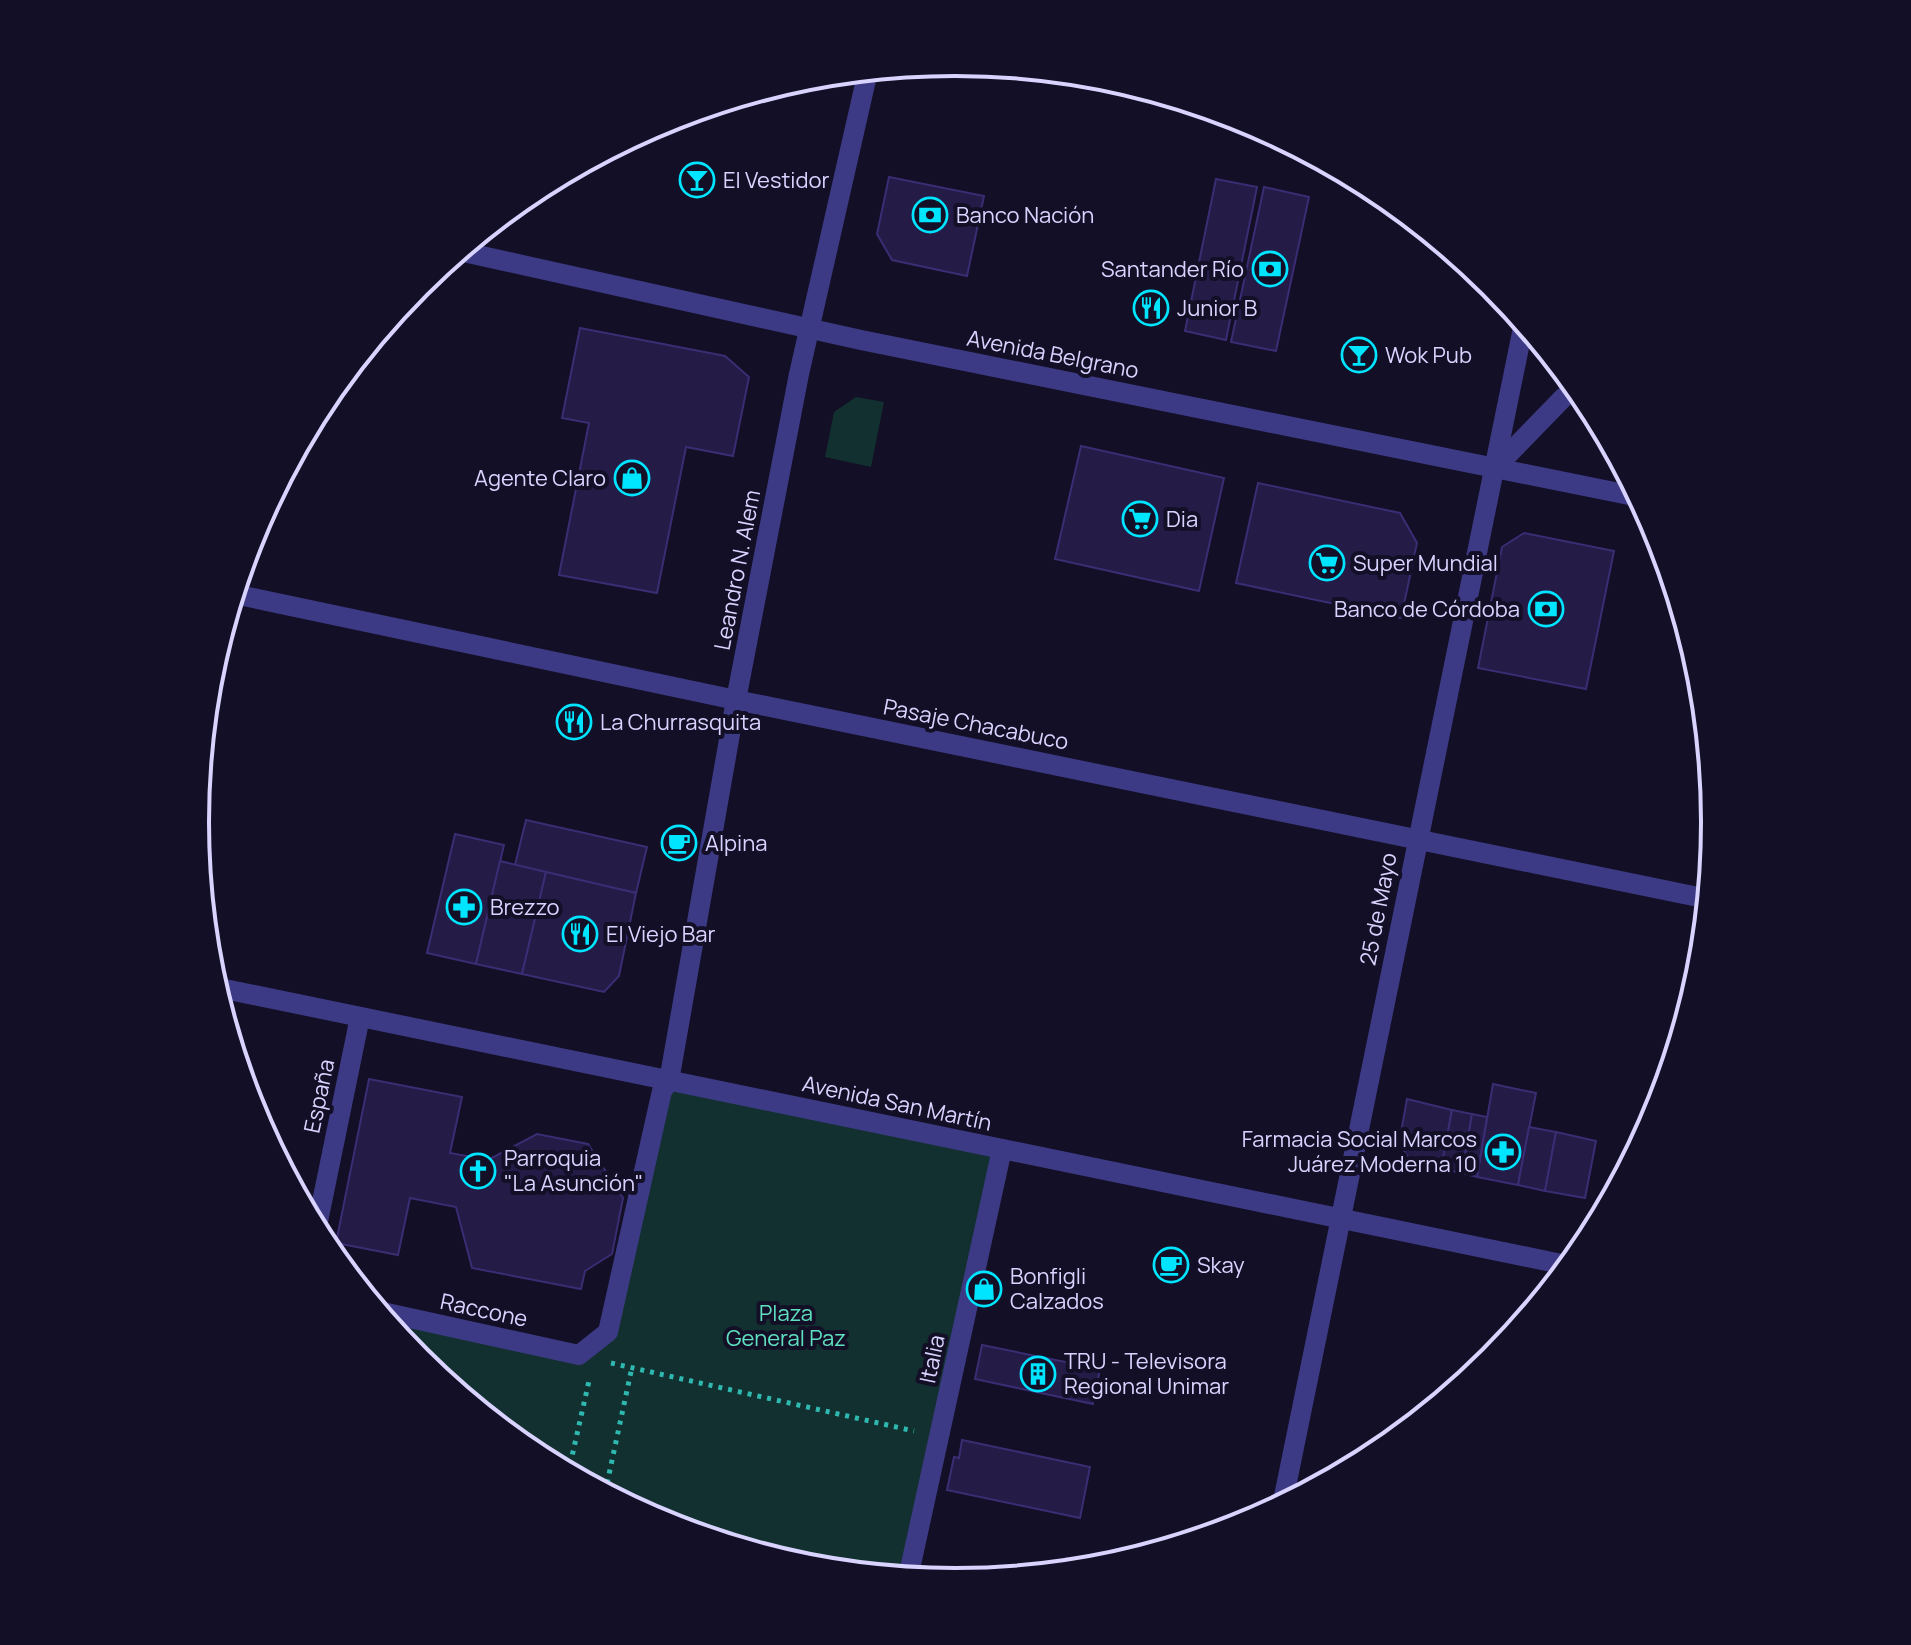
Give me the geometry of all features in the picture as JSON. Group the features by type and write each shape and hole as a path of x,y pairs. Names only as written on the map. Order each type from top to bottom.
{"street":[{"name":"Leandro N. Alem","path":"587,1357 608,1332 662,1091 669,1081 736,700 810,328 866,81"},
{"name":"Avenida Belgrano","path":"472,254 810,328 1626,494"},
{"name":"25 de Mayo","path":"1285,1493 1521,336"},
{"path":"1495,468 1564,397"},
{"name":"Pasaje Chacabuco","path":"245,596 1698,897"},
{"name":"Avenida San Martín","path":"228,990 1558,1263"},
{"name":"España","path":"320,1213 360,1017"},
{"name":"Italia","path":"910,1567 1002,1149"},
{"name":"Raccone","path":"394,1314 587,1357"}],"path":[{"path":"570,1461 587,1357 939,1437"},
{"path":"607,1483 632,1367"}],"green space":[{"path":"856,397 884,402 871,467 825,457 834,412"},
{"name":"Plaza General Paz","path":"677,1075 1000,1146 907,1567 858,1563 762,1544 670,1512 625,1492 582,1469 501,1415 463,1384 398,1319 580,1359 609,1336 663,1092"}],"building":[{"name":"Banco Nación","path":"889,177 984,196 967,276 892,260 877,234"},
{"path":"1216,179 1257,187 1226,340 1185,331"},
{"name":"Santander Río","path":"1264,187 1309,197 1276,351 1231,342"},
{"path":"580,328 725,356 749,377 733,456 686,447 657,593 559,575 589,423 562,418"},
{"name":"Dia","path":"1081,446 1224,478 1199,591 1055,559"},
{"name":"Super Mundial","path":"1258,483 1400,513 1417,543 1401,618 1236,583"},
{"name":"Banco de Córdoba","path":"1524,533 1614,551 1586,689 1478,668 1502,547"},
{"path":"526,820 647,847 636,893 515,865"},
{"name":"Brezzo","path":"455,834 504,845 476,964 427,953"},
{"path":"500,861 546,872 522,974 476,964"},
{"name":"El Viejo Bar","path":"546,872 636,893 619,976 604,992 522,974"},
{"name":"Parroquia \"La Asunción\"","path":"369,1079 462,1097 450,1153 488,1160 537,1134 588,1144 623,1198 612,1254 585,1271 581,1289 472,1268 456,1207 410,1198 398,1255 340,1244 337,1239"},
{"name":"Farmacia Social Marcos Juárez Moderna 10","path":"1493,1084 1536,1093 1518,1185 1477,1177"},
{"path":"1407,1099 1452,1110 1441,1169 1412,1163 1399,1143"},
{"path":"1452,1110 1472,1114 1462,1173 1441,1169"},
{"path":"1472,1114 1487,1117 1477,1177 1462,1173"},
{"path":"1529,1127 1556,1132 1545,1191 1518,1185"},
{"path":"1556,1132 1596,1141 1585,1198 1545,1191"},
{"name":"TRU - Televisora Regional Unimar","path":"982,1345 1100,1369 1093,1404 975,1379"},
{"path":"962,1440 1090,1467 1080,1518 947,1490 954,1457 959,1458"}],"place":[{"name":"El Vestidor","path":"697,180"},
{"name":"Banco Nación","path":"930,215"},
{"name":"Santander Río","path":"1270,269"},
{"name":"Junior B","path":"1151,308"},
{"name":"Wok Pub","path":"1359,355"},
{"name":"Agente Claro","path":"632,478"},
{"name":"Dia","path":"1140,519"},
{"name":"Super Mundial","path":"1327,563"},
{"name":"Banco de Córdoba","path":"1546,609"},
{"name":"La Churrasquita","path":"574,722"},
{"name":"Alpina","path":"679,843"},
{"name":"Brezzo","path":"464,907"},
{"name":"El Viejo Bar","path":"580,934"},
{"name":"Farmacia Social Marcos Juárez Moderna 10","path":"1503,1152"},
{"name":"Parroquia \"La Asunción\"","path":"478,1171"},
{"name":"Skay","path":"1171,1265"},
{"name":"Bonfigli Calzados","path":"984,1289"},
{"name":"TRU - Televisora Regional Unimar","path":"1038,1374"}]}
